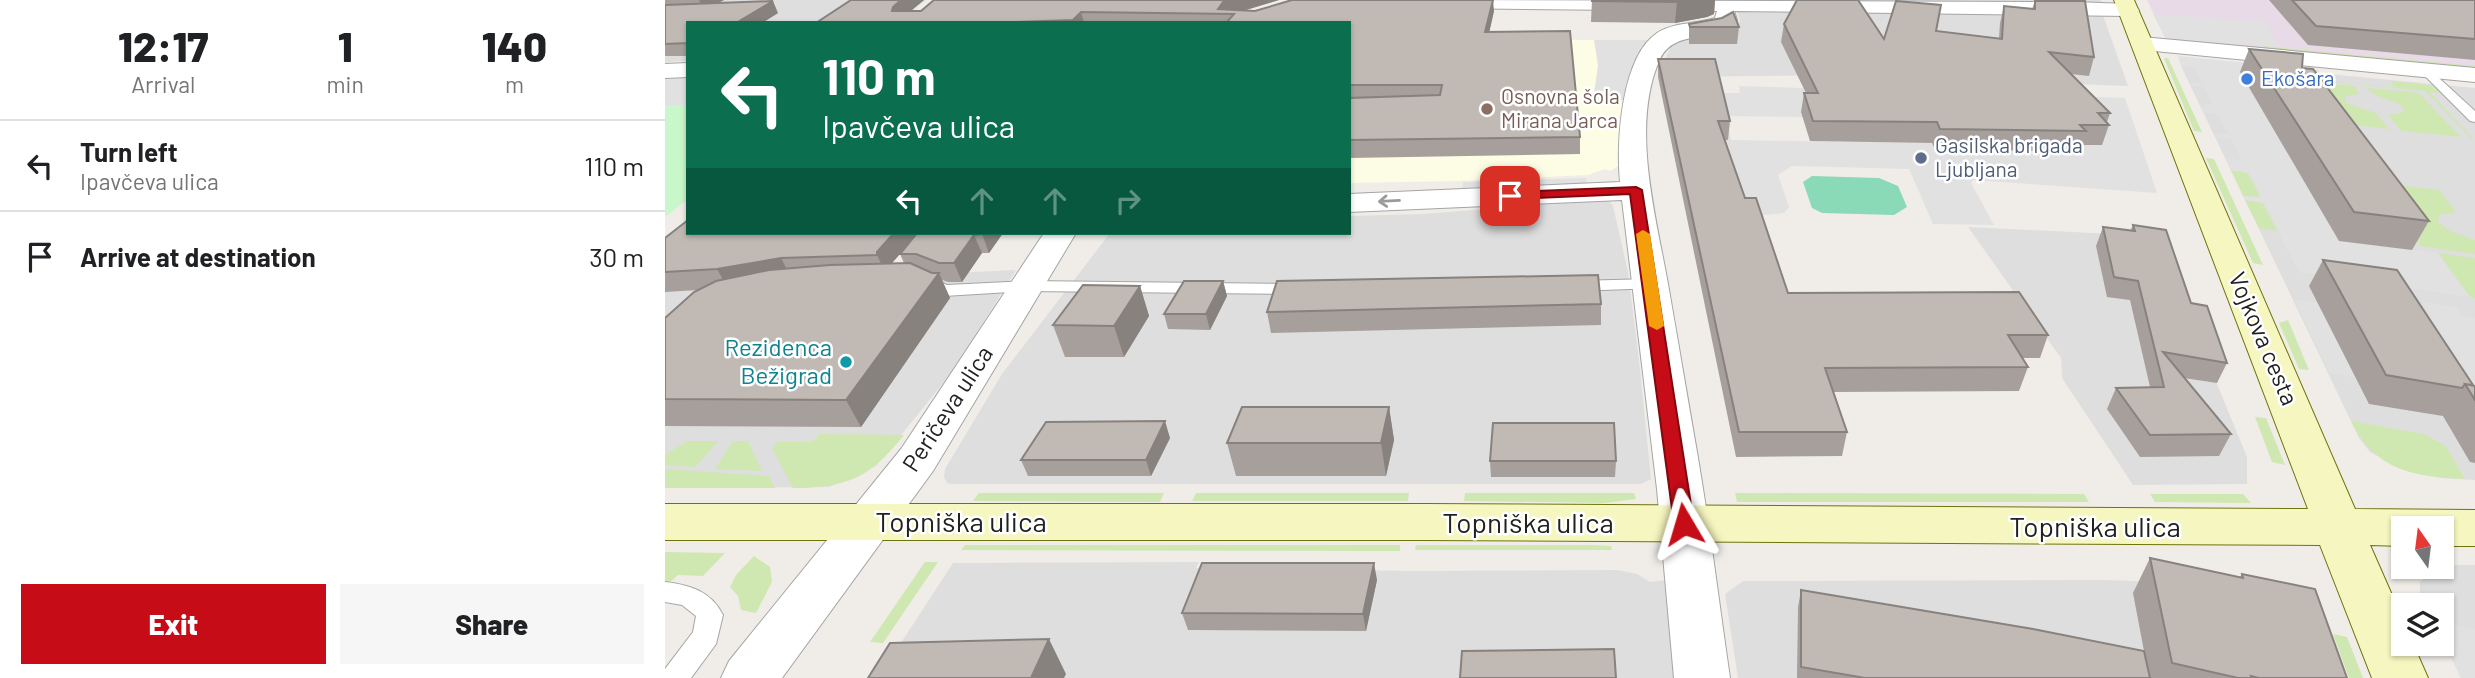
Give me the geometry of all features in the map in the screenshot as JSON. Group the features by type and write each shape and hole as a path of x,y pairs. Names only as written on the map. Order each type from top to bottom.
{"street":[{"path":"1426,2 2126,5"},
{"path":"1702,678 1684,524 1636,190 1633,128 1647,65 1657,44 1682,31 1723,23 1726,20 1722,5"},
{"name":"Vojkova cesta","path":"2126,5 2400,678"},
{"path":"2142,44 2475,75"},
{"path":"665,71 686,70"},
{"path":"1351,203 1636,190"},
{"name":"Peričeva ulica","path":"749,678 917,460 1059,235"},
{"name":"Topniška ulica","path":"665,522 2475,528"}],"lane":[{"path":"2427,71 2475,118"},
{"path":"899,281 925,280 944,291 1027,286 1315,289"},
{"path":"1562,286 1651,284"},
{"path":"665,592 683,594 702,603 710,615 706,636 675,678"}],"shaded area":[{"path":"678,0 926,0 899,21 686,21 686,61 665,62 665,6"},
{"path":"1676,0 2101,0 2102,5 1677,3"},
{"path":"2147,0 2475,0 2475,72 2166,40"},
{"path":"1737,11 2103,15 2128,86 1855,75 1658,77 1671,45 1682,38 1738,25 1740,20"},
{"path":"2153,14 2266,22 2279,47 2203,41 2248,46 2250,51 2199,46 2197,40 2165,37"},
{"name":"Osnovna šola Mirana Jarca","path":"1363,38 1653,40 1641,61 1634,62 1632,68 1637,69 1627,100 1621,103 1626,104 1620,165 1610,171 1605,169 1588,175 1459,181 1351,183 1351,48"},
{"path":"1594,40 1653,40 1641,61 1634,62 1632,68 1637,69 1627,100 1593,101 1598,65"},
{"path":"2178,56 2318,70 2321,74 2287,70 2240,73 2339,240 2438,253 2470,297 2299,272 2263,203 2245,200 2243,196 2261,197 2248,173 2231,170 2226,159 2242,160 2231,139 2215,137 2214,134 2229,134 2218,114 2203,112 2199,104 2213,105 2204,87 2190,85 2189,83 2202,83 2194,67 2181,66"},
{"path":"2181,66 2286,70 2475,88 2475,480 2440,478 2401,468 2370,452 2359,438"},
{"path":"665,76 686,76 686,105 665,105"},
{"path":"1739,86 2125,98 2157,193 1973,180 1971,183 1994,225 1933,224 1909,169 1792,166 1778,175 1789,207 1784,213 1742,217 1700,93 1740,93","holes":["1801,113 2078,151 1936,149 1932,143 1731,140 1725,116 1802,117"]},
{"path":"1586,178 1587,185 1462,191 1463,182"},
{"path":"1608,199 1613,206 1628,272 1651,479 1641,484 947,483 944,477 945,469 1002,374 1108,235 1351,235 1351,216 1423,214"},
{"path":"1968,227 2156,236 2198,326 2217,384 2247,457 2247,484 2133,485 2062,378 2061,358"},
{"path":"665,249 797,280 1016,270 953,371 876,466 829,487 665,488"},
{"path":"2294,299 2432,319 2422,302 2456,307 2462,316 2475,318 2475,422 2356,378 2329,373"},
{"path":"1199,562 1196,568 1617,570 1637,574 1650,582 1666,580 1683,678 878,678 953,563"},
{"path":"2454,565 2475,565 2475,678 2461,678 2451,656 2454,656 2454,593 2420,593 2420,582 2424,579 2454,579"},
{"path":"2101,580 2276,585 2310,678 1738,678 1725,594 1743,581"},
{"path":"2454,625 2475,629 2475,678 2461,678 2451,656 2454,656"}],"green space":[{"path":"2263,46 2475,66 2475,68 2264,49"},
{"path":"2164,58 2168,58 2202,132 2194,131"},
{"path":"2291,77 2394,87 2390,81 2438,86 2445,93 2429,92 2474,139 2425,91"},
{"path":"2302,81 2354,86 2360,94 2345,96 2346,103 2376,113 2389,129 2332,123"},
{"path":"2366,88 2419,93 2461,137 2401,131 2388,115 2404,112 2403,107"},
{"path":"665,105 686,105 686,201 665,217"},
{"path":"2206,158 2214,159 2263,265 2253,263"},
{"path":"2231,170 2248,173 2261,198 2243,196"},
{"path":"1812,176 1879,178 1898,186 1907,207 1894,215 1822,213 1812,208 1803,182"},
{"path":"2374,182 2439,190 2456,212 2439,215 2438,222 2450,231 2475,240 2475,254 2420,246"},
{"path":"2245,200 2263,203 2278,231 2259,228"},
{"path":"2438,253 2475,258 2475,298 2470,297"},
{"path":"2288,320 2309,370 2299,369 2279,323"},
{"path":"2255,417 2266,418 2285,465 2272,462"},
{"path":"2351,421 2424,434 2446,446 2465,479 2429,476 2398,468 2371,450"},
{"path":"820,434 904,435 880,461 856,478 828,486 793,488 772,448 777,442 812,442"},
{"path":"687,441 719,441 695,467 665,465 665,455"},
{"path":"733,441 748,441 762,471 715,469"},
{"path":"665,469 769,476 775,488 665,488"},
{"path":"979,493 1164,493 1160,502 973,501"},
{"path":"1196,493 1409,493 1408,501 1192,501"},
{"path":"1465,493 1634,493 1636,499 1605,503 1464,501"},
{"path":"1735,493 2084,494 2089,502 1737,502"},
{"path":"2150,494 2243,494 2251,503 2155,502"},
{"path":"965,545 1400,545 1400,551 961,550"},
{"path":"1416,545 1590,545 1611,546 1612,550 1415,550"},
{"path":"665,552 725,553 703,576 678,575 670,582 665,582"},
{"path":"754,556 770,567 772,582 756,613 741,610 738,596 730,587 736,575"},
{"path":"925,562 938,562 883,643 870,642"},
{"path":"2333,634 2347,637 2363,678 2349,678"}],"building":[{"path":"851,0 901,0 892,11 921,11 934,0 1229,0 1223,2 1218,9 1255,11 1292,0 1493,0 1485,32 1570,31 1580,137 1351,140 1351,98 1440,95 1442,85 1351,85 1351,21 1228,21 1234,14 1081,12 1073,20 1046,21 819,21"},
{"path":"1592,0 1687,0 1677,2"},
{"path":"1797,0 1858,0 1884,39 1896,1 1941,5 1936,31 2002,39 2004,6 2035,9 2035,1 2085,1 2094,57 2049,52 2110,113 2098,113 2109,125 2080,125 2086,131 1940,129 1937,122 1813,121 1804,93 1818,93 1784,24"},
{"path":"2292,0 2475,0 2475,39 2316,26"},
{"path":"773,1 739,21 686,21 686,43 665,44 665,5"},
{"path":"1733,12 1739,27 1690,27 1689,24 1722,18"},
{"path":"2249,49 2303,54 2302,68 2313,69 2429,221 2354,212"},
{"path":"1658,59 1715,59 1730,121 1718,121 1745,198 1756,198 1788,293 2019,292 2048,335 2008,335 2028,367 1825,368 1847,432 1739,432"},
{"path":"686,222 686,235 892,235 877,255 781,258 717,269 665,272 665,238"},
{"path":"2133,225 2166,230 2191,303 2207,306 2227,363 2163,352 2231,434 2150,435 2116,388 2164,387 2138,281 2114,277 2103,227 2135,231"},
{"path":"915,235 974,235 954,263 939,263 916,254 900,254"},
{"path":"2323,260 2397,270 2473,385 2465,384 2462,388 2386,375"},
{"path":"910,263 932,273 939,273 846,400 665,399 665,318 694,292 716,281 769,270"},
{"path":"1598,275 1601,304 1267,312 1277,281"},
{"path":"1184,281 1223,281 1206,314 1164,314"},
{"path":"1083,285 1140,286 1114,326 1053,325"},
{"path":"2465,384 2475,386 2475,400"},
{"path":"1242,407 1389,407 1381,443 1227,443"},
{"path":"1165,421 1146,460 1021,460 1046,422"},
{"path":"1493,423 1614,423 1616,461 1490,461"},
{"path":"2150,558 2243,578 2242,574 2315,589 2347,678 2238,678 2172,663"},
{"path":"1202,563 1374,563 1363,614 1182,613"},
{"path":"1801,590 2033,629 2144,651 2150,678 1865,678 1801,667"},
{"path":"1049,639 1031,678 868,678 890,643"},
{"path":"1614,649 1616,678 1460,678 1462,651"}],"slow traffic":[{"path":"1643,234 1657,326"}],"place":[{"name":"Ekošara","path":"2247,79"},
{"name":"Osnovna šola Mirana Jarca","path":"1487,109"},
{"name":"Gasilska brigada Ljubljana","path":"1921,158"},
{"name":"Rezidenca Bežigrad","path":"846,362"}],"route":[{"path":"1510,196 1636,190 1684,524"}]}
